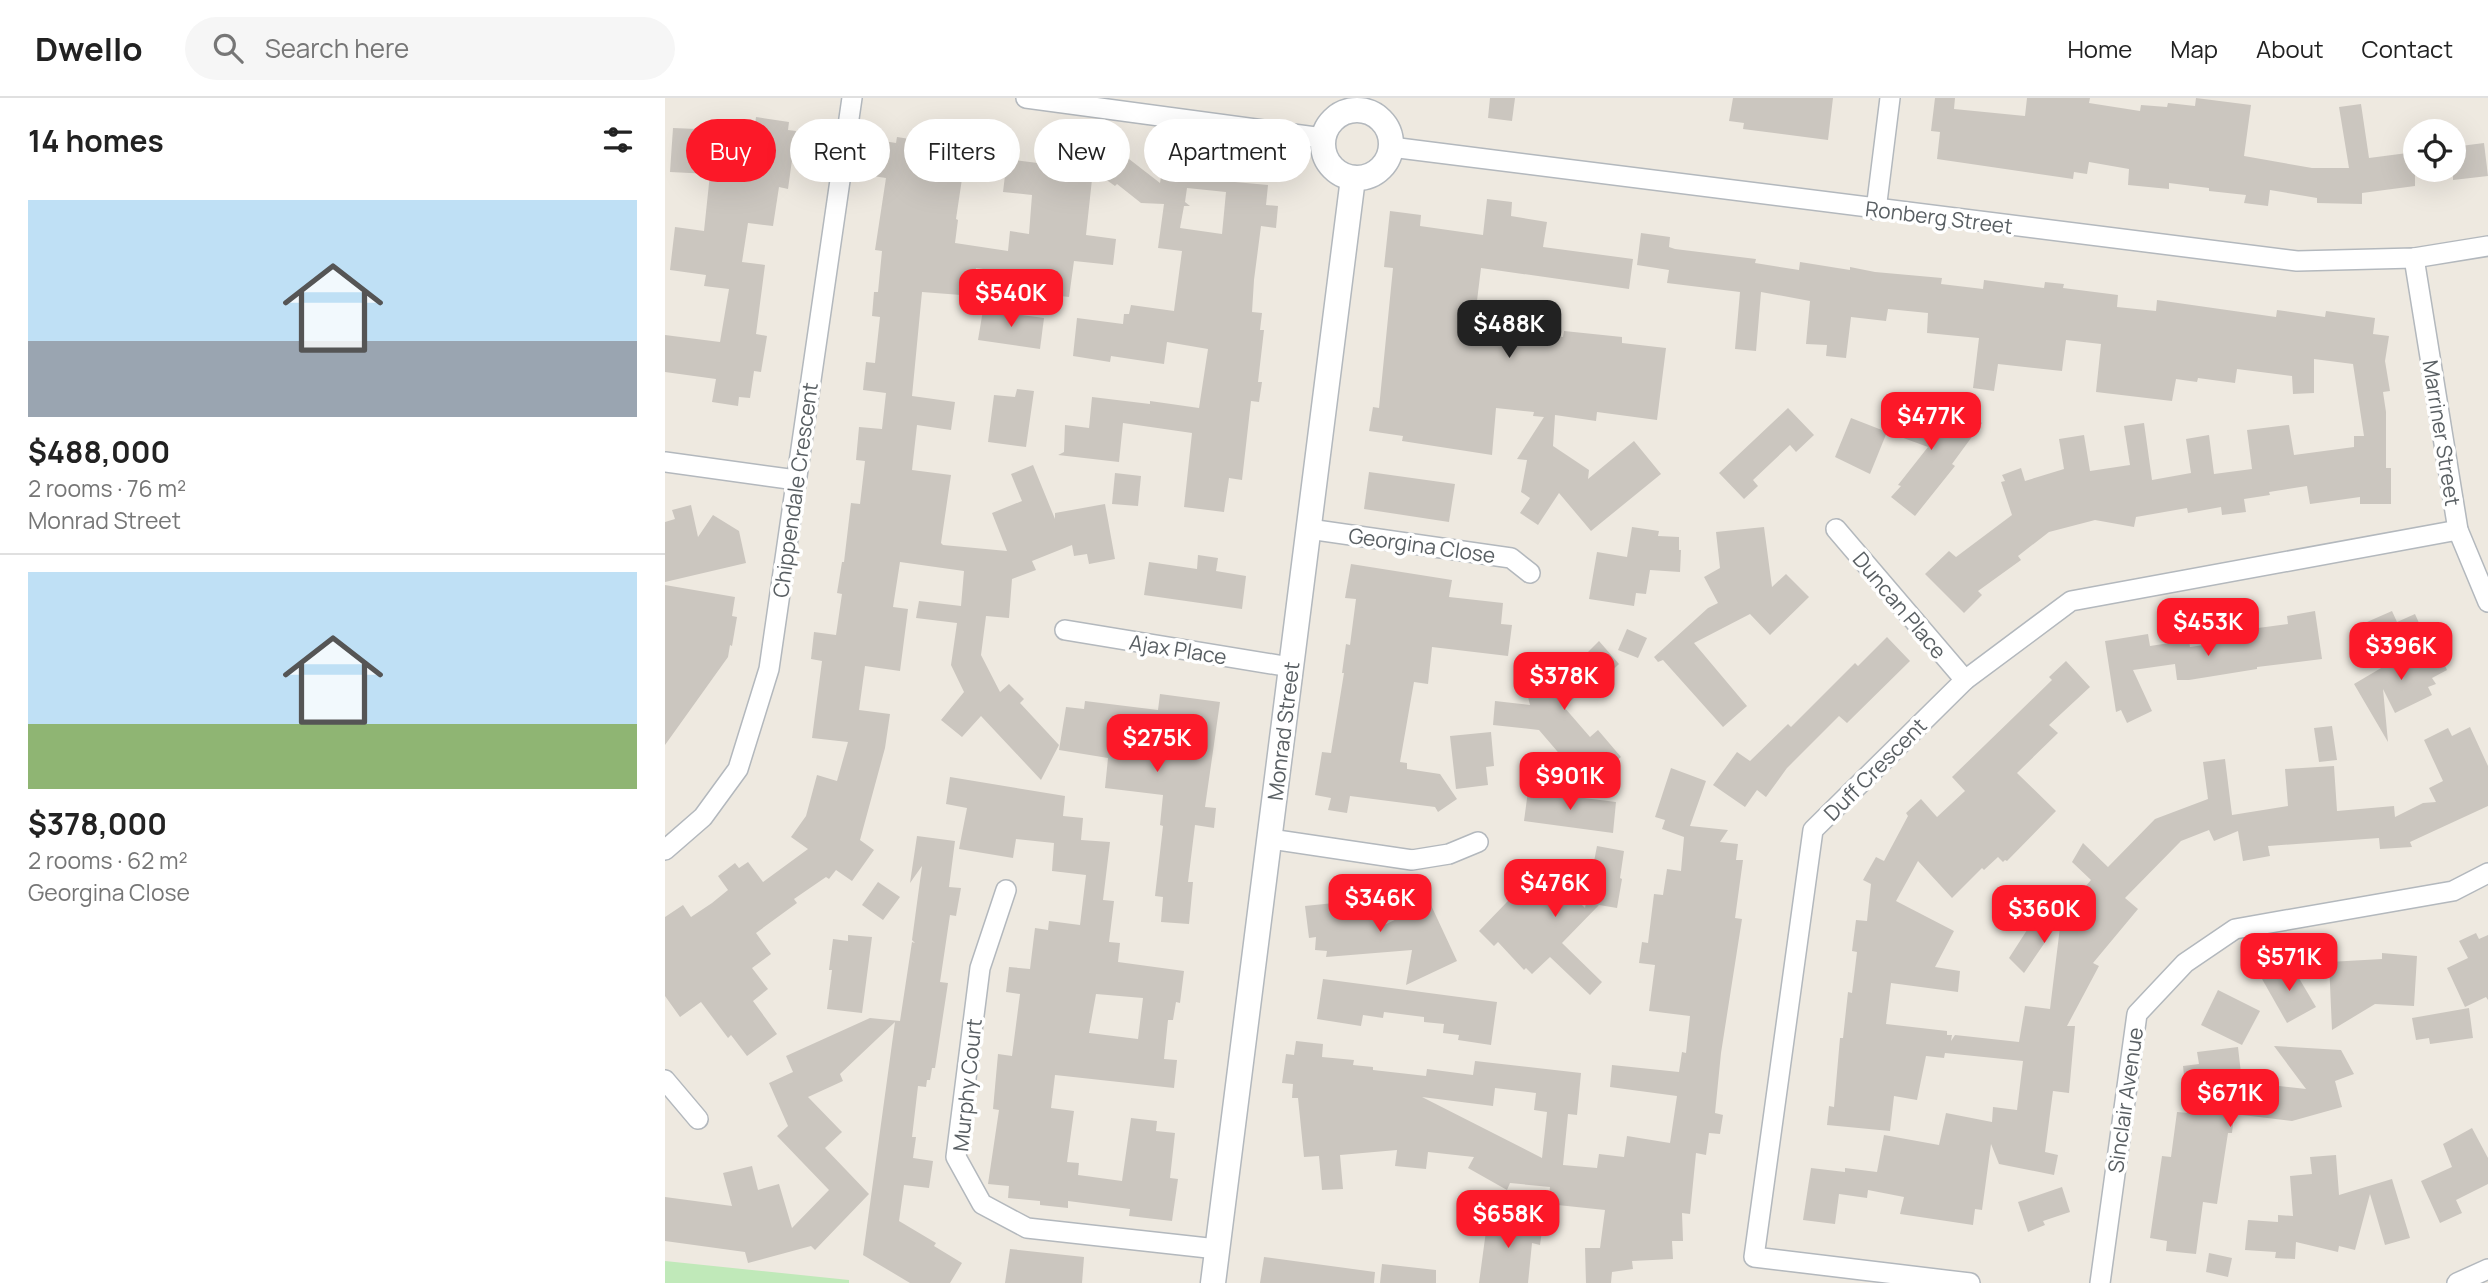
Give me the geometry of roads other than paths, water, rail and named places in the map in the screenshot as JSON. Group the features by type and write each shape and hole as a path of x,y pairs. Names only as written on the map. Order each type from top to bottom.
{"street":[{"name":"Chippendale Crescent","path":"665,850 703,817 738,769 769,669 852,98"},
{"path":"1025,98 1322,138"},
{"path":"1876,210 1890,98"},
{"path":"1361,104 1380,118 1391,136 1391,147 1389,158 1374,174 1353,178 1332,169 1322,149 1322,138 1325,128 1340,113 1361,104"},
{"name":"Ronberg Street","path":"1391,147 2297,261 2414,258 2488,246"},
{"name":"Monrad Street","path":"1213,1283 1353,178"},
{"name":"Marriner Street","path":"2414,258 2458,530 2488,602"},
{"path":"665,462 796,480"},
{"name":"Georgina Close","path":"1309,529 1511,558 1530,573"},
{"name":"Duncan Place","path":"1836,529 1965,680"},
{"name":"Duff Crescent","path":"1970,1283 1754,1257 1814,830 1965,680 2071,601 2458,530"},
{"name":"Ajax Place","path":"1065,630 1290,667"},
{"path":"1270,839 1412,860 1449,854 1478,842"},
{"name":"Sinclair Avenue","path":"2099,1283 2137,1014 2185,963 2235,929 2453,891 2488,873"},
{"name":"Murphy Court","path":"1006,890 980,968 955,1157 982,1204 1027,1228 1217,1249"},
{"path":"665,1080 698,1119"},
{"path":"2457,1283 2488,1269"}]}
